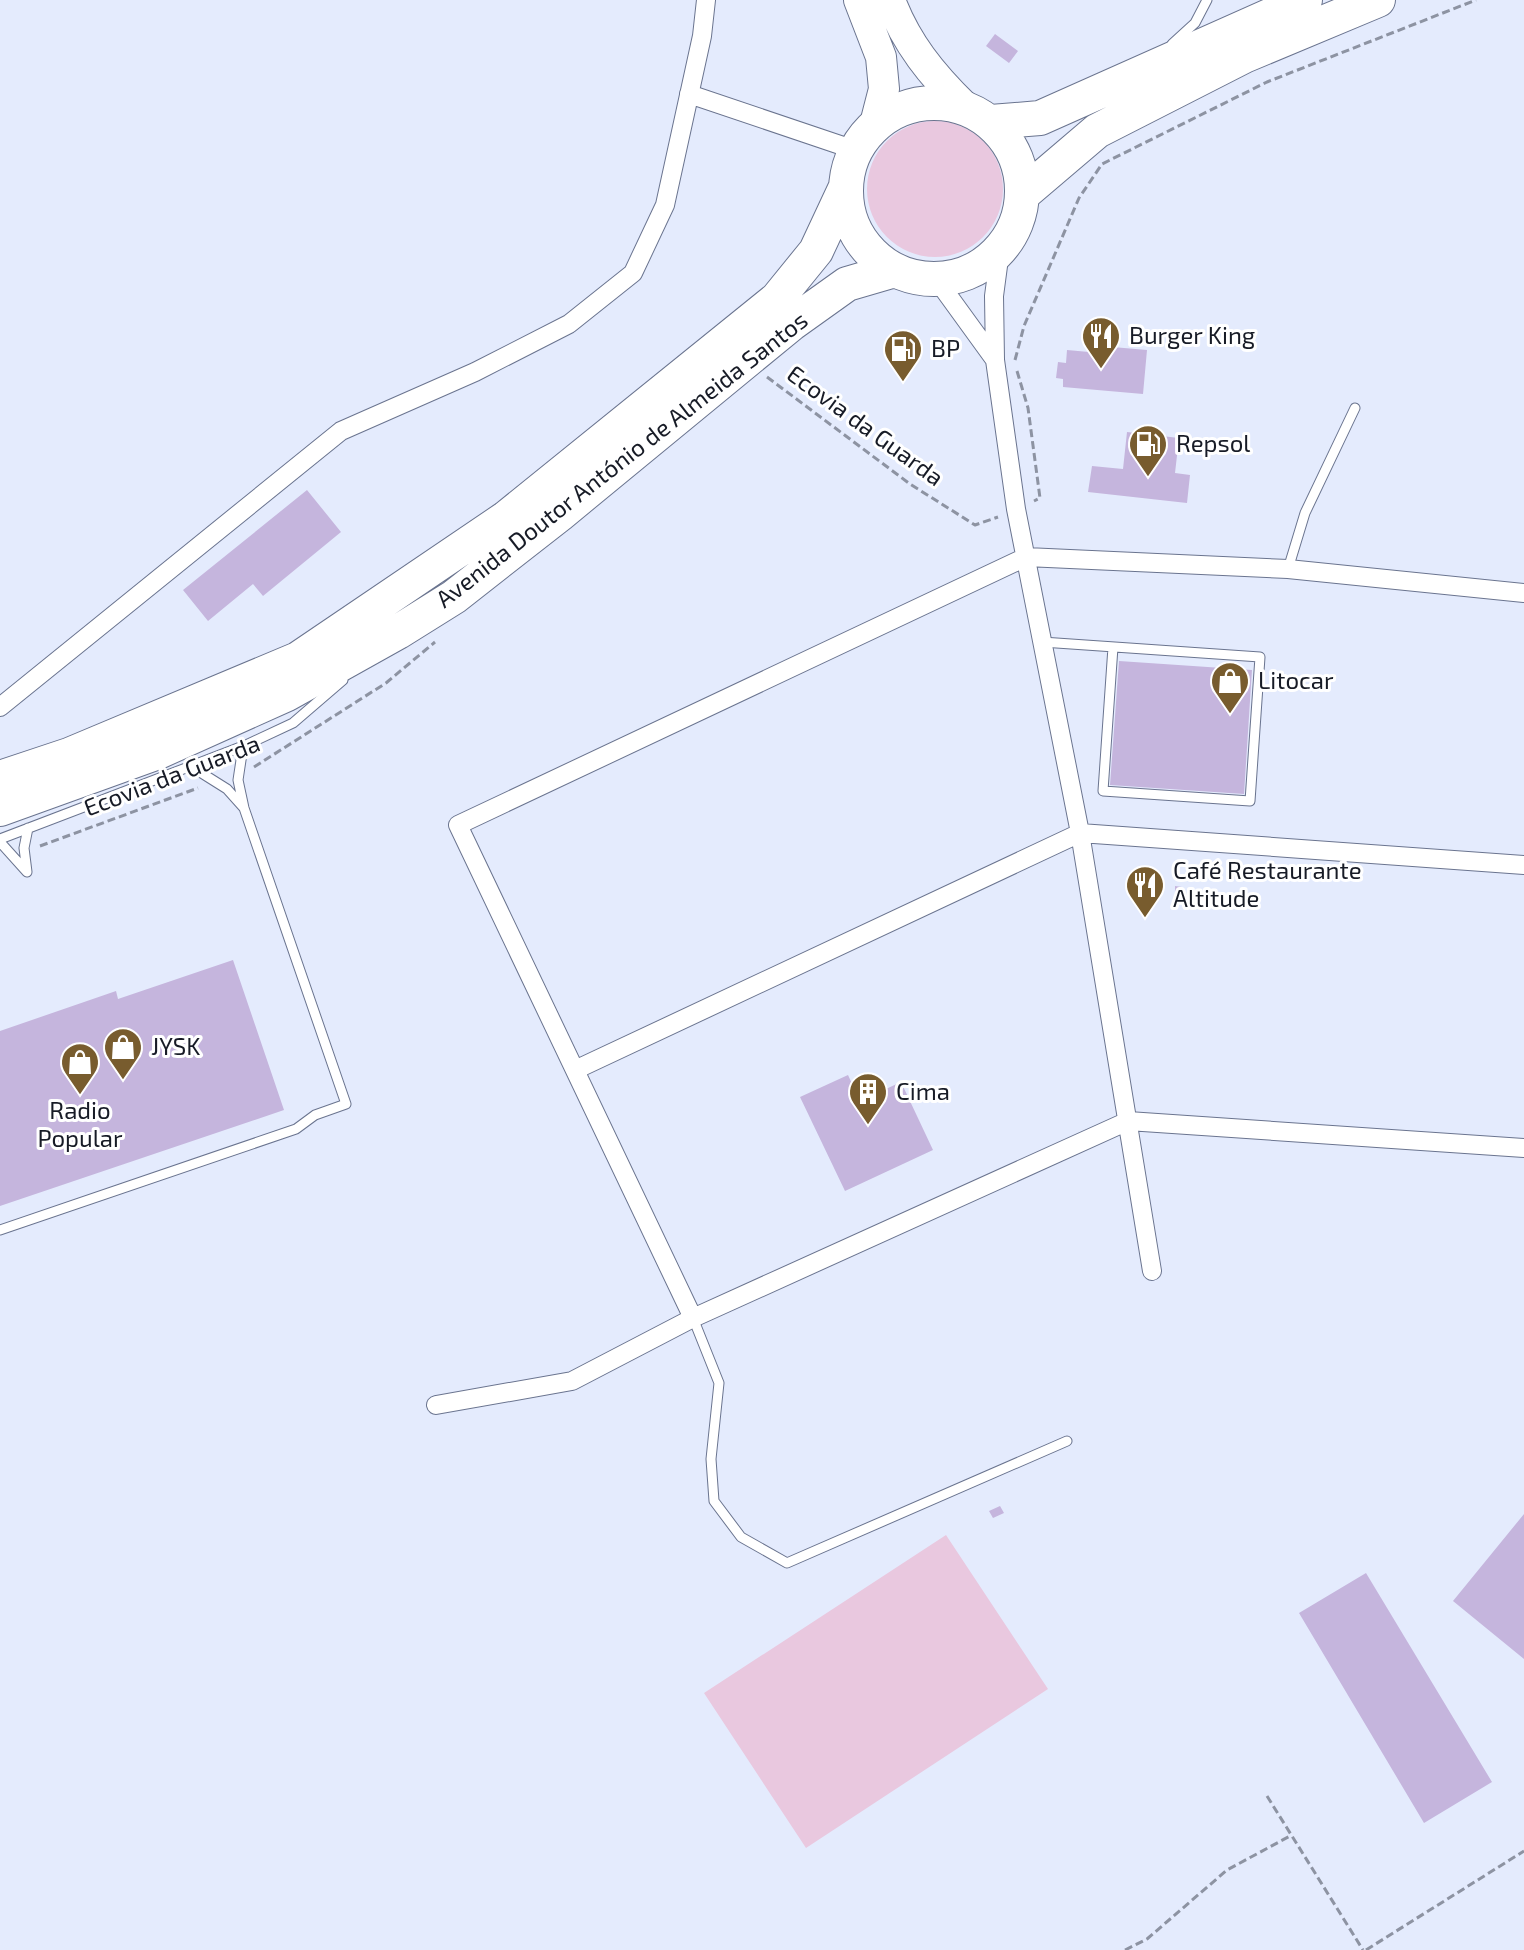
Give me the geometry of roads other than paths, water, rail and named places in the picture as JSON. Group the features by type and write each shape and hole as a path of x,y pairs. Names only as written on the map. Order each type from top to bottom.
{"highway":[{"path":"978,115 1009,143 1020,167 1023,194 1020,214 1012,234 1000,251 982,266 961,276 937,280 915,278 895,270 874,256 858,236 848,213 845,189 848,169 865,137 895,111 918,103 941,102 978,115 1040,118 1305,0"},
{"path":"1023,194 1097,131 1244,56 1378,0"},
{"name":"Avenida Doutor António de Almeida Santos","path":"0,778 69,755 298,659 506,518 777,299 816,251 845,189"},
{"name":"Avenida Doutor António de Almeida Santos","path":"0,809 158,752 287,694 398,632 454,597 560,514 791,324 847,284 895,270"}],"main road":[{"path":"859,0 881,57 884,89 865,137"},
{"path":"890,0 901,29 938,81 978,115"}],"street":[{"path":"0,707 341,431 475,372 569,324 633,273 665,205 702,36 706,0"},
{"path":"689,94 865,137"},
{"path":"1000,251 994,296 995,360 1016,509 1080,833 1152,1271"},
{"path":"937,280 995,360"},
{"path":"693,1318 458,825 1026,557 1288,569 1524,593"},
{"path":"575,1070 1080,833 1524,865"},
{"path":"436,1405 572,1381 693,1318 1128,1121 1524,1148"}],"lane":[{"path":"1133,79 1195,23 1207,0"},
{"path":"1288,569 1305,513 1355,408"},
{"path":"363,663 398,632"},
{"path":"1042,642 1260,657 1250,801 1103,791 1113,647"},
{"path":"28,828 25,852 27,872 0,840 28,828 243,747 293,723 351,673"},
{"path":"0,1230 296,1129 315,1115 346,1104 244,808 239,772 243,747"},
{"path":"192,767 227,789 244,808"},
{"path":"693,1318 719,1383 711,1459 714,1501 741,1537 787,1563 1067,1441"}],"place":[{"name":"Burger King","path":"1101,370"},
{"name":"BP","path":"903,383"},
{"name":"Repsol","path":"1148,478"},
{"name":"Litocar","path":"1230,715"},
{"name":"Café Restaurante Altitude","path":"1145,919"},
{"name":"JYSK","path":"123,1081"},
{"name":"Radio Popular","path":"80,1096"},
{"name":"Cima","path":"868,1126"}]}
